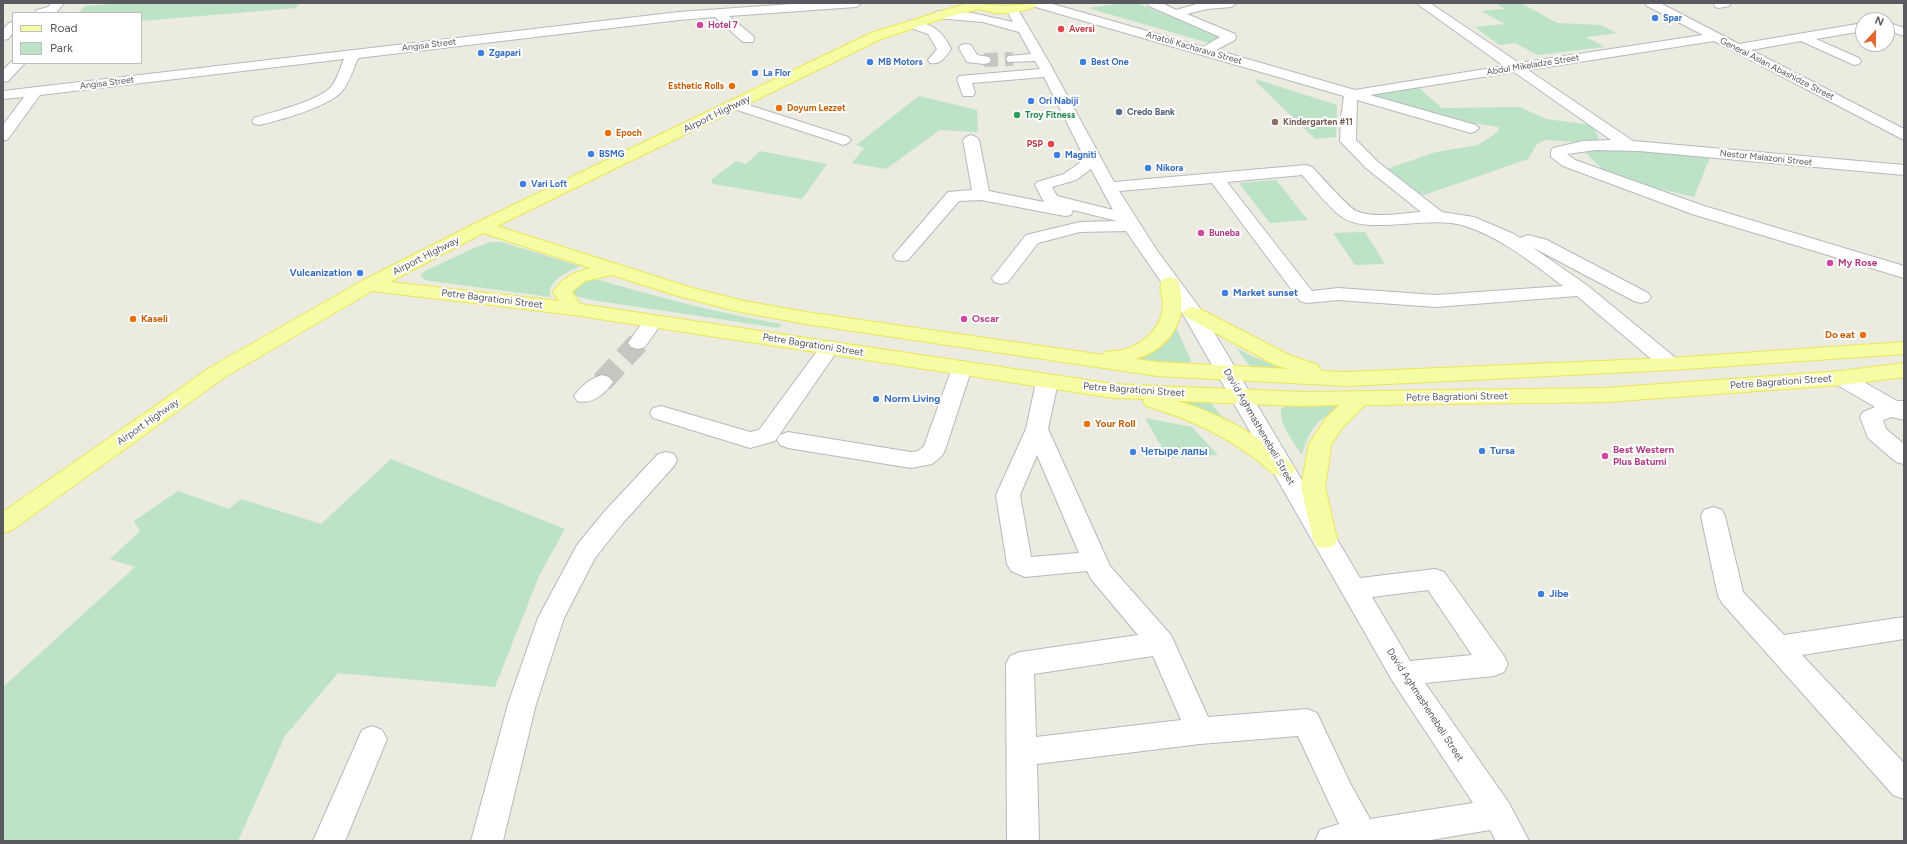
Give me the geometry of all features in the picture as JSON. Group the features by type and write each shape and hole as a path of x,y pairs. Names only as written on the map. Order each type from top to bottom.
{"main road":[{"name":"Airport Highway","path":"876,36 891,24 958,3"},
{"path":"977,4 1000,9 1012,9 1035,3"},
{"name":"Airport Highway","path":"3,524 218,372 369,285 482,227 876,36 977,4"},
{"path":"482,227 685,292 743,307 806,318 1080,359 1158,369 1229,374 1347,379 1670,364 1904,348"},
{"path":"574,309 562,292 568,284 579,276 615,269"},
{"path":"1080,359 1122,356 1140,352 1158,339 1166,329 1172,308 1170,283"},
{"name":"Petre Bagrationi Street","path":"369,285 574,309 1114,391 1243,397 1360,398 1605,395 1841,378 1904,370"},
{"path":"1193,313 1282,360 1347,379"},
{"path":"1114,391 1180,408 1210,419 1233,431 1255,446 1283,470"},
{"path":"1326,539 1313,487 1320,444 1334,423 1360,398"}],"street":[{"path":"45,12 52,10 58,3"},
{"path":"667,3 680,16"},
{"name":"Angisa Street","path":"3,94 34,92 717,12 856,3"},
{"name":"Anatoli Kacharava Street","path":"1035,3 1471,128"},
{"path":"1153,3 1230,37 1205,51"},
{"path":"1175,14 1204,4 1231,3"},
{"path":"1422,3 1628,145"},
{"name":"General Aslan Abashidze Street","path":"1651,3 1904,135"},
{"name":"David Aghmashenebeli Street","path":"1012,9 1045,66 1093,160 1129,222 1170,283 1193,313 1243,397 1283,470 1326,539 1352,589 1403,674 1498,814 1513,841"},
{"path":"717,12 748,40"},
{"path":"940,15 982,17 1002,21 1024,29"},
{"path":"912,24 928,27 939,37 944,49 935,60"},
{"path":"3,36 12,27"},
{"path":"1737,48 1855,28"},
{"name":"Abdul Mikeladze Street","path":"1351,93 1715,37"},
{"path":"1802,37 1854,61"},
{"path":"285,62 299,54 376,44 386,50"},
{"path":"966,48 972,59 984,60"},
{"path":"259,121 324,99 337,90 348,62 354,54"},
{"path":"1013,59 1045,66"},
{"path":"3,79 17,64"},
{"path":"1021,74 1045,66"},
{"path":"968,92 964,78 1045,66"},
{"path":"952,81 954,77 969,76"},
{"path":"43,77 58,77"},
{"path":"3,79 23,78"},
{"path":"3,136 34,92"},
{"path":"1351,93 1348,118 1348,140 1372,164 1437,216"},
{"path":"736,105 843,140"},
{"path":"971,140 981,195"},
{"name":"Nestor Malazoni Street","path":"1904,170 1845,167 1700,150 1628,145 1569,147 1559,151 1560,157 1569,162 1698,210 1904,272"},
{"path":"1093,160 1070,177 1042,185 1050,199 1129,222"},
{"path":"1110,187 1217,179 1306,170 1348,214 1363,219 1379,220 1437,216 1468,221 1508,238 1581,290 1670,364"},
{"path":"1217,179 1307,297 1338,294 1436,301 1581,290"},
{"path":"902,256 954,196 981,195 1078,213 1095,226"},
{"path":"1001,278 1032,239 1080,227 1129,222"},
{"path":"1508,238 1525,239 1541,244 1641,297"},
{"path":"638,343 653,321"},
{"path":"661,413 750,440 767,436 830,347"},
{"path":"788,440 911,460 924,458 934,450 962,368"},
{"path":"1841,378 1900,410"},
{"path":"585,396 602,382"},
{"path":"1047,382 1037,429 1008,495 1020,564 1025,567 1095,562"},
{"path":"1900,410 1871,417 1876,433 1904,456"},
{"path":"1037,429 1100,572 1161,643 1200,731"},
{"path":"487,841 522,704 551,618 586,552 613,518 666,460"},
{"path":"1712,516 1731,596 1904,785"},
{"path":"1352,589 1435,579 1494,664 1403,674"},
{"path":"1778,647 1904,628"},
{"path":"1023,841 1020,664 1161,643"},
{"path":"1021,752 1200,731 1307,722 1339,793 1362,836"},
{"path":"329,841 372,739"},
{"path":"1331,841 1498,814"}],"green space":[{"path":"123,3 299,3 296,8 142,21 142,12 79,12 85,6"},
{"path":"1124,3 1137,3 1221,37 1209,43 1088,8"},
{"path":"1496,3 1521,3 1557,23 1601,25 1617,33 1586,37 1605,47 1537,55 1515,43 1499,45 1475,27 1505,24 1481,11 1505,9"},
{"path":"1255,79 1337,105 1336,137 1315,139 1258,84"},
{"path":"1418,87 1442,108 1520,107 1546,119 1592,125 1599,138 1593,143 1545,140 1537,144 1528,159 1424,195 1402,184 1384,170 1436,152 1478,145 1498,132 1499,127 1467,122 1371,97 1380,91"},
{"path":"919,96 977,110 978,132 940,130 886,169 852,163 864,148 856,145"},
{"path":"1588,150 1711,155 1694,197 1617,179 1603,170 1585,152"},
{"path":"760,151 827,164 802,199 713,184 711,180 736,161 746,164"},
{"path":"1276,180 1308,220 1270,223 1239,183"},
{"path":"1365,232 1385,264 1355,265 1333,233"},
{"path":"491,242 501,242 580,266 564,274 554,282 550,292 551,297 431,281 425,279 421,274 474,248"},
{"path":"596,279 688,304 781,324 779,328 592,300 575,296 572,291 586,280"},
{"path":"1174,323 1191,361 1186,366 1123,361"},
{"path":"1237,348 1251,356 1289,371 1263,371 1253,368"},
{"path":"1176,400 1210,402 1231,427 1207,412"},
{"path":"1345,405 1316,424 1308,437 1302,455 1291,439 1282,421 1281,409 1287,406"},
{"path":"1145,418 1192,427 1218,455 1168,458"},
{"path":"391,459 565,529 539,576 495,687 338,673 285,736 238,841 3,841 3,687 135,567 110,559 140,531 134,521 178,491 229,509 241,499 321,524"}],"tunnel":[{"path":"984,60 1013,59"},
{"path":"602,382 638,343"}],"place":[{"name":"Spar","path":"1655,18"},
{"name":"Hotel 7","path":"700,25"},
{"name":"Aversi","path":"1061,29"},
{"name":"Zgapari","path":"481,53"},
{"name":"MB Motors","path":"870,62"},
{"name":"Best One","path":"1083,62"},
{"name":"La Flor","path":"755,73"},
{"name":"Esthetic Rolls","path":"732,86"},
{"name":"Ori Nabiji","path":"1031,101"},
{"name":"Doyum Lezzet","path":"779,108"},
{"name":"Credo Bank","path":"1119,112"},
{"name":"Troy Fitness","path":"1017,115"},
{"name":"Kindergarten #11","path":"1275,122"},
{"name":"Epoch","path":"608,133"},
{"name":"PSP","path":"1051,144"},
{"name":"BSMG","path":"591,154"},
{"name":"Magniti","path":"1057,155"},
{"name":"Nikora","path":"1148,168"},
{"name":"Vari Loft","path":"523,184"},
{"name":"Buneba","path":"1201,233"},
{"name":"My Rose","path":"1830,263"},
{"name":"Vulcanization","path":"360,273"},
{"name":"Market sunset","path":"1225,293"},
{"name":"Kaseli","path":"133,319"},
{"name":"Oscar","path":"964,319"},
{"name":"Do eat","path":"1863,335"},
{"name":"Norm Living","path":"876,399"},
{"name":"Your Roll","path":"1087,424"},
{"name":"Tursa","path":"1482,451"},
{"name":"Четыре лапы","path":"1133,452"},
{"name":"Best Western Plus Batumi","path":"1605,456"},
{"name":"Jibe","path":"1541,594"}]}
